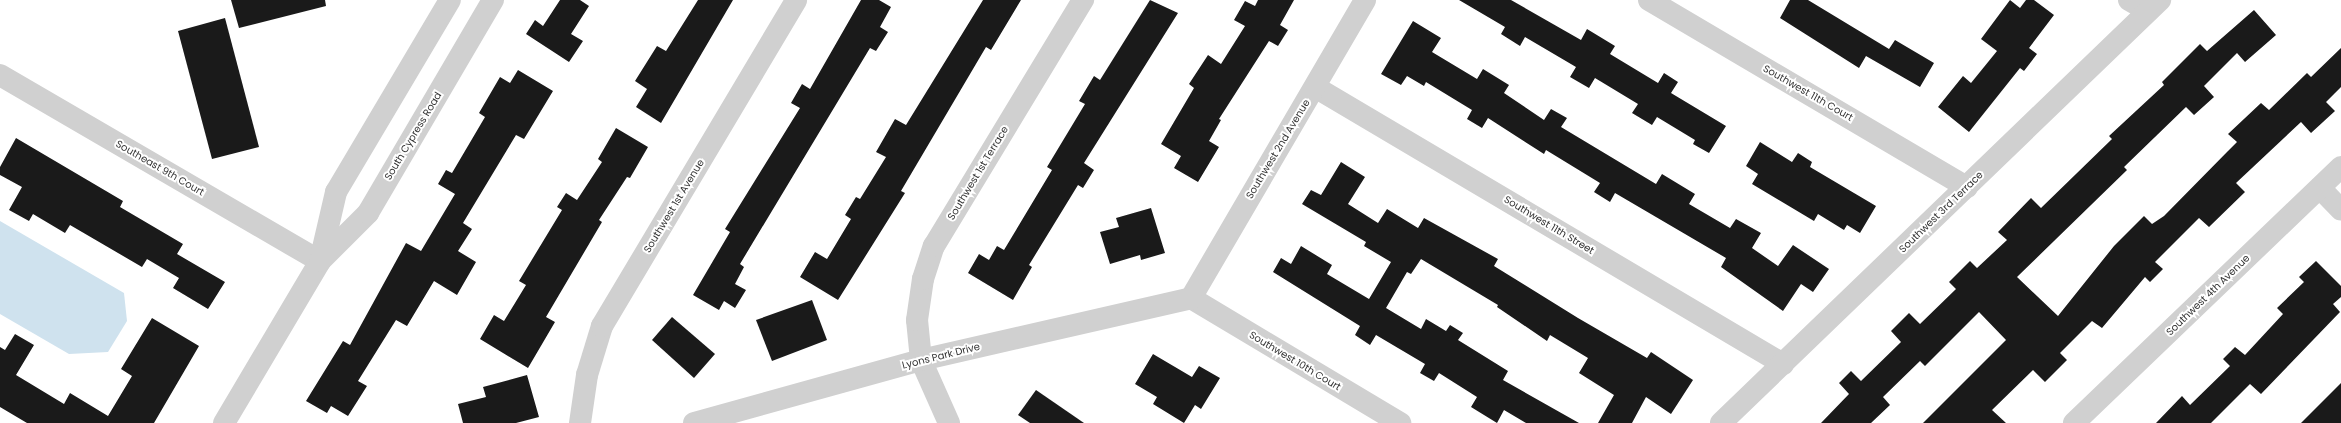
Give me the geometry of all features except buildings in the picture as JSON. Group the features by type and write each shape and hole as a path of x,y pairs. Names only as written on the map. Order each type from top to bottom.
{"street":[{"name":"South Cypress Road","path":"320,262 336,192 450,0"},
{"name":"South Cypress Road","path":"231,420 320,262 368,214 493,0"},
{"name":"Southwest 1st Avenue","path":"580,423 587,375 602,326 796,0"},
{"name":"Southwest 1st Terrace","path":"949,423 921,360 917,320 923,279 934,246 1083,0"},
{"name":"Southwest 2nd Avenue","path":"1191,298 1366,0"},
{"name":"Southwest 11th Court","path":"1649,0 1967,187"},
{"path":"2129,0 2154,6"},
{"name":"Southwest 3rd Terrace","path":"1721,423 2154,6"},
{"name":"Southeast 9th Court","path":"0,75 320,262"},
{"name":"Southwest 11th Street","path":"1315,87 1783,364"},
{"name":"Southwest 4th Avenue","path":"2074,423 2341,167"},
{"path":"2320,188 2341,210"},
{"name":"Lyons Park Drive","path":"694,423 921,360 1191,298"},
{"name":"Southwest 10th Court","path":"1191,298 1400,423"}],"water":[{"path":"0,221 124,293 127,321 108,352 69,354 0,314"}]}
